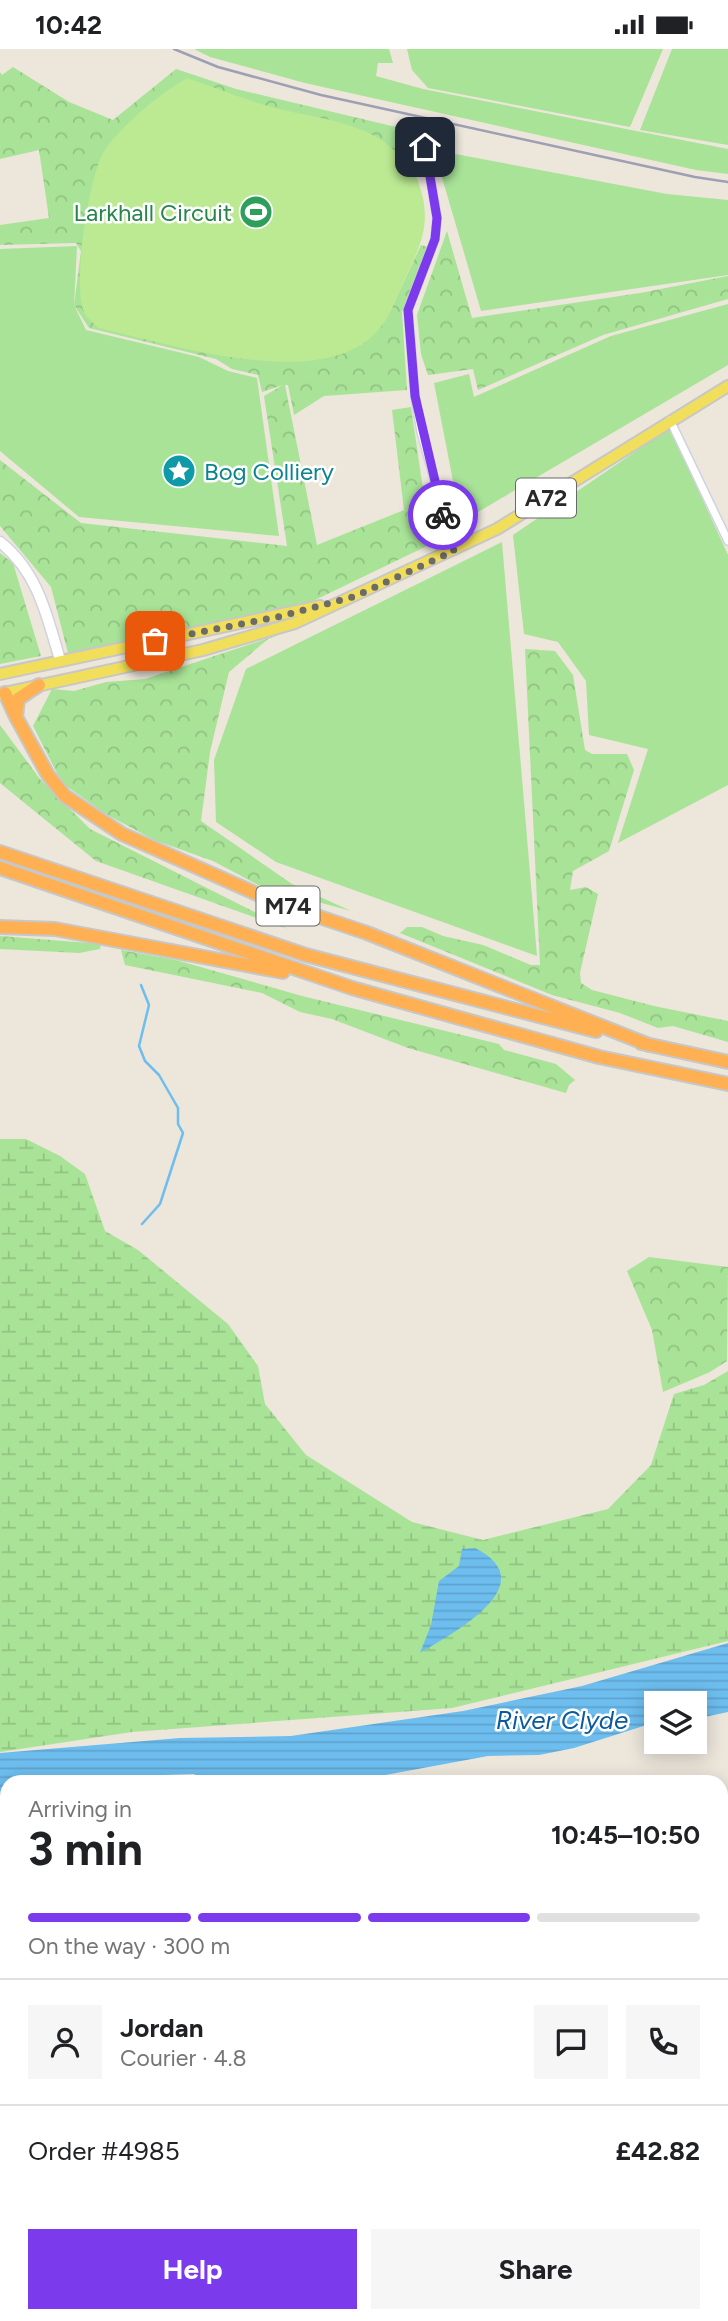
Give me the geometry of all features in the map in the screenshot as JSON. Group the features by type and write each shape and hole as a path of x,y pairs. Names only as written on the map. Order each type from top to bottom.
{"highway":[{"path":"16,717 18,699 39,685"},
{"name":"M74","path":"2,691 39,763 65,796 122,834 275,902 367,933 649,1045"},
{"name":"M74","path":"0,852 306,955 649,1045 728,1062"},
{"name":"M74","path":"0,868 335,982 598,1057 728,1084"},
{"name":"M74","path":"0,927 55,929 335,982"}],"main road":[{"name":"A72","path":"2,691 203,650 281,628 454,551 513,519 728,386"},
{"name":"A72","path":"0,674 282,616 356,596"},
{"path":"53,682 60,660"}],"street":[{"path":"425,147 437,218 435,239 408,310 415,396 421,432 454,551"},
{"path":"670,420 728,541"},
{"path":"0,542 10,550 39,587 60,660"}],"green space":[{"path":"194,49 389,49 393,63 378,63 376,76 423,89 728,149 728,174 696,170 305,83 210,57"},
{"path":"407,49 663,49 630,127 428,88 412,70"},
{"path":"672,49 728,49 728,145 640,130"},
{"path":"13,67 69,102 113,120 176,69 236,89 417,132 419,149 411,157 402,159 394,303 421,245 428,247 402,312 407,390 324,396 294,415 288,385 285,385 317,545 404,510 392,410 411,407 431,544 282,616 68,653 51,587 0,526 0,460 81,523 287,546 264,396 283,385 262,392 258,375 232,369 216,359 89,328 74,305 81,251 76,243 0,245 0,225 49,218 39,150 0,159 0,72 2,75"},
{"name":"Larkhall Circuit","path":"187,78 264,105 333,121 371,134 387,144 410,175 415,174 424,204 421,241 387,317 380,328 355,348 323,359 286,362 245,359 204,353 98,328 85,314 81,298 81,256 92,185 103,153 141,112"},
{"path":"434,150 667,194 728,200 728,275 481,311"},
{"path":"447,231 472,318 640,293 728,276 728,299 603,335 478,390 473,369 428,375 421,354 417,315"},
{"path":"77,246 74,305 86,330 199,357 228,371 257,378 279,536 79,517 0,451 0,249"},
{"path":"728,304 728,365 461,522 434,383 469,374 474,397 611,336"},
{"path":"670,428 728,555 728,785 618,843 648,749 589,735 586,681 558,642 524,634 513,535"},
{"path":"502,542 537,956 276,862 216,822 214,760 246,669"},
{"path":"0,553 13,563 41,656 0,664"},
{"path":"284,633 268,639 229,672 210,752 201,821 292,884 351,911 260,886 213,861 154,840 106,814 62,783 33,726 52,689 74,691 106,682 145,679"},
{"path":"525,649 555,651 573,675 585,750 592,754 627,754 634,770 609,851 573,871 570,890 586,887 598,894 580,973 581,983 592,990 728,1021 728,1042 673,1026 658,1028 620,1013 552,995 400,933 407,927 422,927 443,936 483,945 531,965 540,965"},
{"path":"0,725 40,779 90,829 288,929 96,861 0,783"},
{"path":"0,936 101,944 100,949 79,953 0,949"},
{"path":"121,950 176,960 302,996 499,1044 504,1050 556,1064 575,1080 566,1093 408,1048 332,1019 300,1012 262,993 125,965"},
{"path":"0,1139 26,1139 60,1156 85,1174 105,1231 138,1250 228,1324 258,1366 265,1404 306,1455 412,1522 483,1540 608,1509 651,1465 674,1394 704,1385 728,1371 728,1641 452,1708 132,1732 0,1752"},
{"path":"649,1257 728,1267 727,1361 710,1372 663,1392 652,1330 627,1271"}],"water":[{"path":"475,1548 494,1562 501,1577 498,1592 471,1620 420,1653 431,1625 439,1581 459,1566 462,1549"},
{"name":"River Clyde","path":"728,1643 728,1712 707,1716 707,1691 644,1691 644,1726 574,1748 539,1755 488,1756 385,1775 0,1775 0,1753 180,1738 291,1736 463,1711 582,1686"}],"waterway":[{"path":"141,985 149,1005 139,1046 145,1061 159,1075 178,1108 178,1124 183,1133 160,1204 142,1224"}],"railway":[{"path":"174,49 218,67 321,95 728,182"}],"way so far":[{"path":"155,641 282,616 356,596 454,551 443,515"}],"place":[{"name":"Larkhall Circuit","path":"256,212"},
{"name":"Bog Colliery","path":"179,471"}],"route":[{"path":"425,147 437,218 435,239 408,310 415,396 421,432 443,515"}]}
